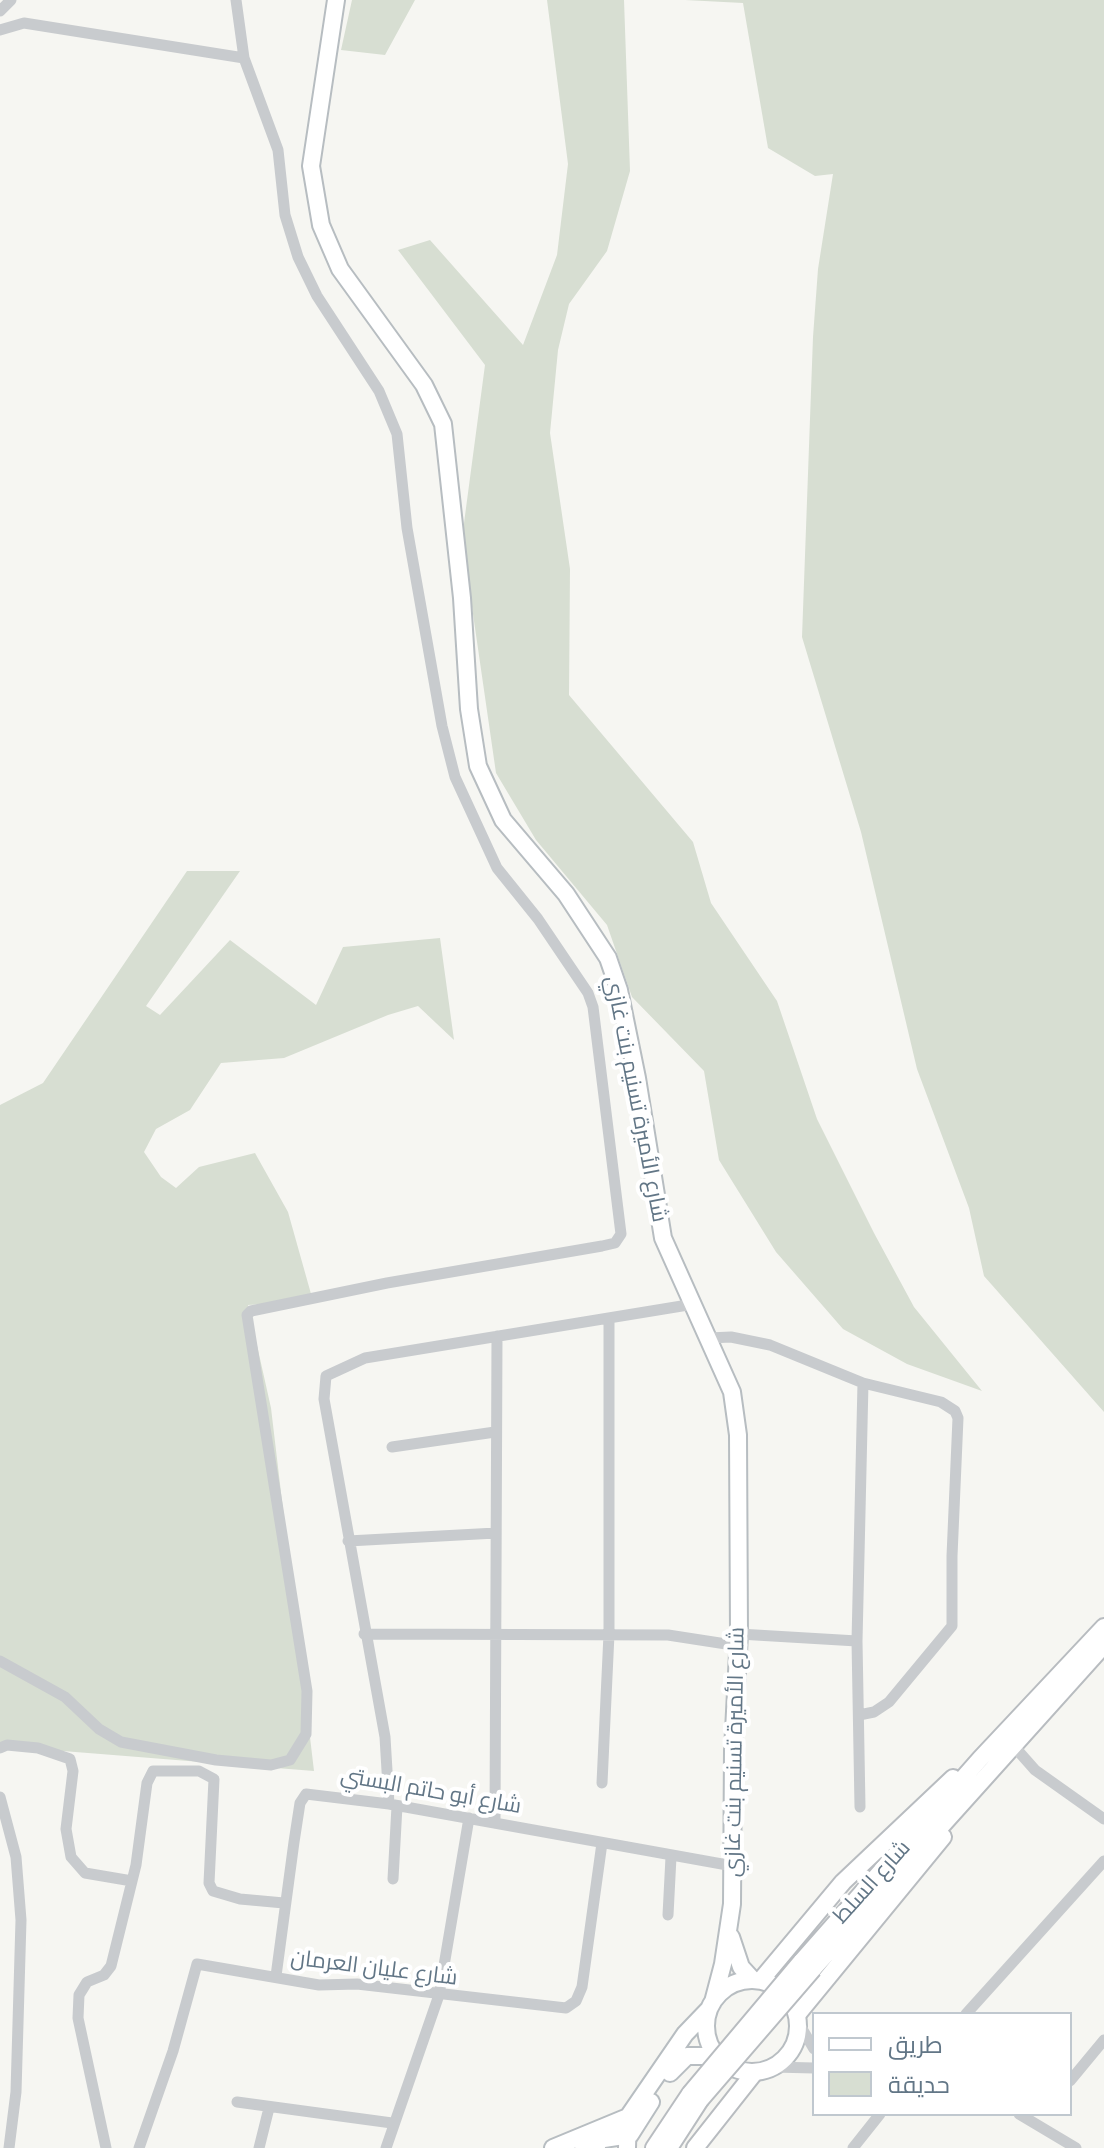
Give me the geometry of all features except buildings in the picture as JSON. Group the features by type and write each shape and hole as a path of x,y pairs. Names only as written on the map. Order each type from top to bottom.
{"main road":[{"name":"شارع الأميرة تسنيم بنت غازي","path":"336,0 313,142 312,176 321,225 340,269 424,385 443,424 462,598 469,709 478,766 503,820 566,894 608,958 619,990 637,1078 659,1221 732,1392 738,1435 739,1640 733,1750 733,1866 728,1928 711,2005"},
{"name":"شارع السلط","path":"654,2148 980,1759 1104,1627"},
{"name":"شارع السلط","path":"807,1966 1104,1645"},
{"path":"757,1980 881,1843 980,1759"},
{"path":"628,2142 680,2059 702,2053 716,2056 727,2065 755,2072 773,2067 789,2053 796,2039 798,2018 962,1814 982,1780"},
{"name":"شارع الأميرة تسنيم بنت غازي","path":"728,1928 736,1956 757,1980"},
{"path":"584,2144 628,2117 685,2034 733,1984 757,1980 784,1992 798,2018"},
{"path":"711,2005 706,2033 716,2056"},
{"path":"695,2148 755,2072"},
{"name":"شارع السلط","path":"669,2148 695,2097"},
{"path":"628,2117 628,2142"},
{"path":"553,2148 628,2142"}],"street":[{"path":"0,11 11,0"},
{"path":"0,1661 65,1697 99,1729 121,1742 216,1760 271,1765 290,1760 306,1734 307,1691 247,1315 251,1311 387,1283 602,1246 615,1243 621,1234 593,1007 588,993 538,919 518,899 497,868 455,777 442,726 407,528 397,434 379,391 317,296 298,257 285,215 278,150 244,58 236,0"},
{"path":"0,30 24,23 244,58"},
{"path":"393,1879 393,1805 385,1737 324,1399 326,1376 365,1358 694,1304"},
{"path":"602,1783 609,1634 609,1319"},
{"path":"495,1823 497,1336"},
{"path":"709,1338 731,1337 770,1345 863,1383 941,1402 955,1411 960,1430 952,1556 952,1626 889,1702 874,1712 859,1715"},
{"path":"860,1807 857,1641 863,1383"},
{"path":"392,1447 495,1432"},
{"path":"348,1541 496,1533"},
{"path":"364,1634 494,1632 857,1641"},
{"path":"1012,1744 1035,1770 1104,1819"},
{"path":"0,1748 15,1745 38,1748 70,1759 73,1771 66,1829 71,1857 85,1873 132,1881"},
{"path":"106,2148 78,2005 83,1986 104,1975 111,1966 132,1881 150,1776 159,1769 199,1771 210,1775 216,1784 209,1883 213,1891 240,1899 284,1903"},
{"name":"شارع أبو حاتم البستي","path":"276,1976 284,1903 304,1796 318,1793 393,1805 733,1866"},
{"path":"0,1797 16,1857 21,1920 17,2058 9,2148"},
{"path":"386,2148 392,2123 439,1995 469,1818"},
{"name":"شارع عليان العرمان","path":"139,2148 169,2064 197,1964 319,1985 357,1984 554,2008 572,2005 582,1987 602,1843"},
{"path":"668,1915 671,1857"},
{"path":"968,2012 1104,1861"},
{"path":"798,2018 812,2045"},
{"path":"1072,2079 1104,2040"},
{"path":"773,2067 812,2068"},
{"path":"237,2102 392,2123"},
{"path":"259,2148 269,2108"},
{"path":"858,2146 876,2116"},
{"path":"1038,2119 1076,2148"}],"green space":[{"path":"352,0 415,0 385,55 341,50"},
{"path":"547,0 624,0 630,171 607,251 569,304 558,350 550,433 570,569 569,695 693,842 711,903 777,1001 817,1119 874,1233 914,1307 982,1391 907,1364 843,1329 776,1252 719,1160 704,1071 632,997 607,925 536,840 496,773 462,538 485,365 398,250 430,240 523,345 557,255 568,164"},
{"path":"685,0 1104,0 1104,1412 984,1276 969,1208 917,1069 861,832 802,637 813,337 818,269 833,174 815,176 768,148 743,3"},
{"path":"187,871 240,871 146,1006 160,1015 230,940 316,1005 343,947 440,938 454,1040 418,1006 388,1015 284,1058 221,1063 190,1110 156,1129 144,1152 161,1177 176,1188 199,1167 255,1153 288,1212 313,1301 248,1305 271,1408 314,1771 0,1746 0,1105 43,1083"}]}
